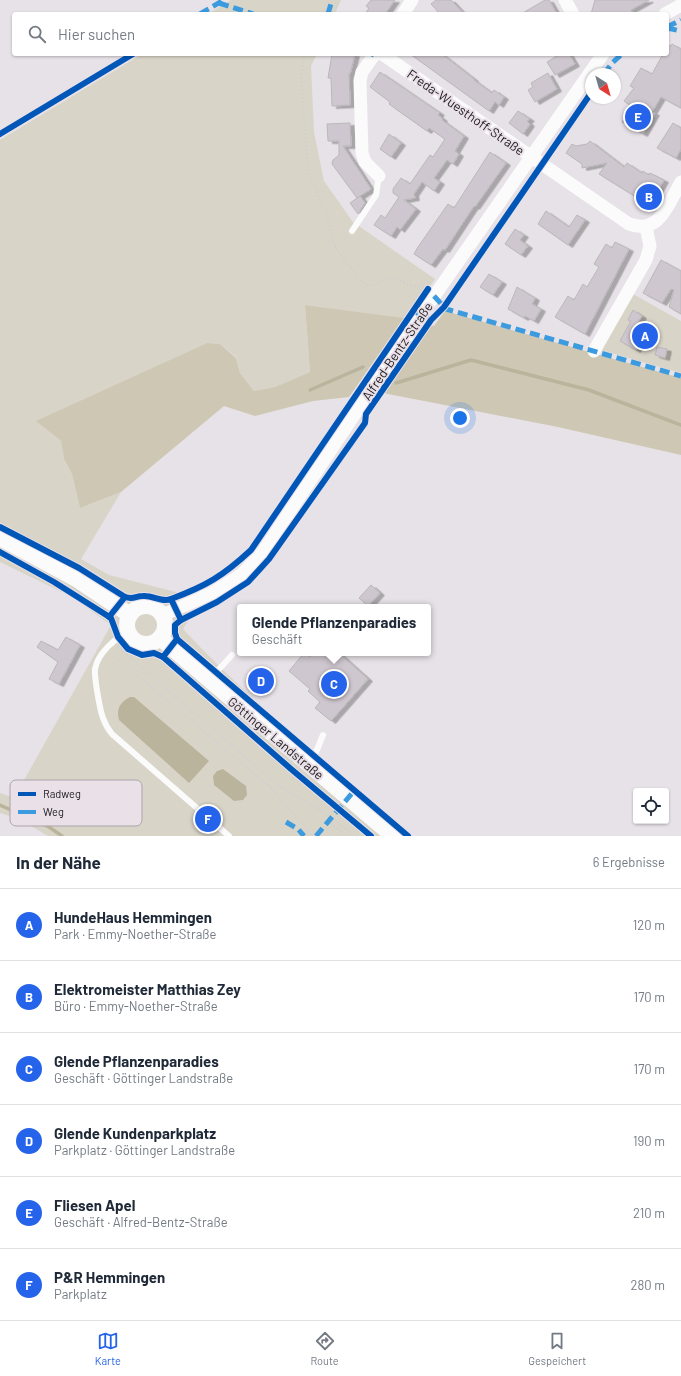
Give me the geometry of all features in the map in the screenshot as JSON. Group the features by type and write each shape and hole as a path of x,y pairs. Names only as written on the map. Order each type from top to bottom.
{"street":[{"path":"403,12 412,0"},
{"path":"565,0 572,12"},
{"path":"668,12 681,4"},
{"path":"374,56 362,72 360,81 362,153 365,162 379,176"},
{"name":"Freda-Wuesthoff-Straße","path":"385,56 629,224 638,227 646,227"},
{"name":"Alfred-Bentz-Straße","path":"163,615 212,593 242,574 262,553 434,296 600,56"},
{"path":"594,351 646,260 650,246 646,227 656,222 662,215 681,182"},
{"path":"0,538 78,580 130,615"},
{"path":"150,606 157,609 163,615 164,629 160,638 149,643 143,643 133,637 129,632 128,626 130,615 136,609 150,606"},
{"name":"Göttinger Landstraße","path":"160,638 393,836"}],"lane":[{"path":"352,230 376,195 379,176"},
{"path":"129,632 118,637 103,653 95,669 102,716 105,725 112,734 228,836"},
{"path":"208,680 232,655"},
{"path":"308,765 314,757 323,735"}],"path":[{"path":"305,56 301,76 308,172 327,216 335,247 360,280 366,285 372,286 387,279 394,278 409,285 428,289 434,296"},
{"path":"335,247 344,241 352,230"},
{"path":"328,821 346,836"}],"shaded area":[{"path":"231,0 341,0 336,12 211,12"},
{"path":"139,56 316,56 311,66 314,132 324,181 353,222 435,279 408,319 305,305 310,372 275,387 254,391 240,373 236,357 220,344 207,343 37,421 61,441 64,459 72,474 80,508 121,492 81,559 109,575 176,592 190,618 183,629 210,657 294,736 412,836 48,836 31,826 142,826 142,780 24,780 111,625 70,596 0,562 0,140"},
{"path":"633,294 681,321 681,373 601,350"},
{"path":"305,305 404,318 349,397 313,401 255,416 224,406 121,492 80,508 72,474 64,459 61,441 36,421 207,343 220,344 236,358 240,373 254,391 275,387 310,372"},
{"path":"445,311 681,378 681,455 558,427 383,393 429,325 434,326"},
{"path":"130,697 134,697 209,761 189,783 119,720 118,712 120,706"},
{"path":"223,769 246,786 247,795 243,800 234,801 214,785 213,776 217,771"},
{"path":"0,793 10,797 10,816 0,813"}],"building":[{"path":"371,0 395,0 386,12 366,12 369,8 366,6"},
{"path":"436,0 451,0 462,12 438,12 431,4"},
{"path":"545,0 549,0 556,12 524,12"},
{"path":"595,0 649,0 631,10 632,12 592,12"},
{"path":"672,44 681,49 681,108 661,97 652,112 655,113 643,134 622,122 631,106 624,101 634,88 630,86 641,68 652,74 662,56 669,56 669,45 671,46"},
{"path":"332,56 354,56 350,74 349,73 350,105 332,106 331,78 328,78"},
{"path":"413,56 445,56 492,93 494,90 504,97 499,105 495,102 489,111"},
{"path":"557,56 570,56 575,64 555,75 547,62"},
{"path":"380,72 440,113 438,115 443,119 442,120 464,136 455,151 459,154 453,164 447,160 434,178 440,182 434,191 422,182 414,194 415,198 404,200 416,209 400,230 397,227 391,236 374,225 381,215 385,218 399,197 393,193 393,189 401,178 410,184 430,155 433,157 445,139 429,128 427,131 389,104 390,102 370,87"},
{"path":"548,73 557,89 535,102 528,90 533,87 531,83"},
{"path":"518,111 530,119 527,121 530,124 523,134 509,123"},
{"path":"350,123 351,146 343,146 371,189 357,198 332,164 333,160 339,155 339,141 328,141 327,124"},
{"path":"673,123 681,128 681,149 676,158 657,148"},
{"path":"389,134 401,143 391,157 380,149"},
{"path":"590,141 624,167 627,163 642,173 643,171 649,175 650,173 664,180 649,207 599,174 607,163 582,168 582,164 566,153 572,144 576,146 587,144"},
{"path":"490,152 506,163 475,207 474,206 445,250 443,249 431,265 414,254 448,204 454,208"},
{"path":"360,196 365,203 358,214 350,203"},
{"path":"546,211 569,227 577,215 585,220 568,245 538,224"},
{"path":"515,229 524,235 520,240 528,246 521,255 505,244"},
{"path":"615,242 629,249 585,334 555,317 568,296 574,300 583,284 587,287 599,267 594,264 606,244 612,248"},
{"path":"661,260 681,271 681,314 669,307 674,290 671,289 662,303 643,293"},
{"path":"489,274 502,282 493,295 480,287"},
{"path":"517,287 535,298 532,304 541,309 534,321 525,316 524,318 508,309"},
{"path":"633,310 642,316 637,324 647,330 636,350 620,341 631,321 628,320"},
{"path":"657,347 667,349 665,358 655,355"},
{"path":"371,585 380,593 370,604 366,604 359,598"},
{"path":"66,637 80,645 59,684 49,679 58,662 37,647 41,641 58,650"},
{"path":"302,656 342,656 368,679 331,721 315,708 320,702 308,691 310,689 289,671"}],"waterway":[{"path":"396,383 471,360 589,390 681,425"},
{"path":"310,390 363,367"},
{"path":"0,805 10,809"},
{"path":"47,826 62,836"}],"tram line":[{"path":"118,647 278,785 331,817 355,836"},
{"path":"112,654 271,788"},
{"path":"268,785 313,836"}],"marked path":[{"path":"329,12 332,0"},
{"path":"203,12 222,1"},
{"path":"219,3 247,12"},
{"path":"669,26 681,20"},
{"path":"669,28 681,31"},
{"path":"608,68 620,56"},
{"path":"434,296 446,309 681,376"},
{"path":"413,311 431,320"},
{"path":"316,836 354,791"},
{"path":"286,822 298,829 304,836"}],"cycle path":[{"path":"0,134 130,56"},
{"path":"181,620 217,602 248,582 269,559 365,423 366,414 431,320 444,307 585,102"},
{"path":"171,599 194,590 223,574 251,550 428,289"},
{"path":"0,527 79,568 125,597"},
{"path":"0,552 54,582 111,618 118,637 128,649 142,655 154,653 163,657 177,639"},
{"path":"109,617 125,597 130,598 147,596 164,600 171,599 181,620 175,625 177,639 408,836"},
{"path":"163,657 291,769 371,836"}],"place":[{"name":"Fliesen Apel","path":"638,117"},
{"name":"Elektromeister Matthias Zey","path":"649,197"},
{"name":"HundeHaus Hemmingen","path":"645,336"},
{"name":"Glende Kundenparkplatz","path":"261,681"},
{"name":"Glende Pflanzenparadies","path":"334,684"},
{"name":"P&R Hemmingen","path":"208,819"}]}
